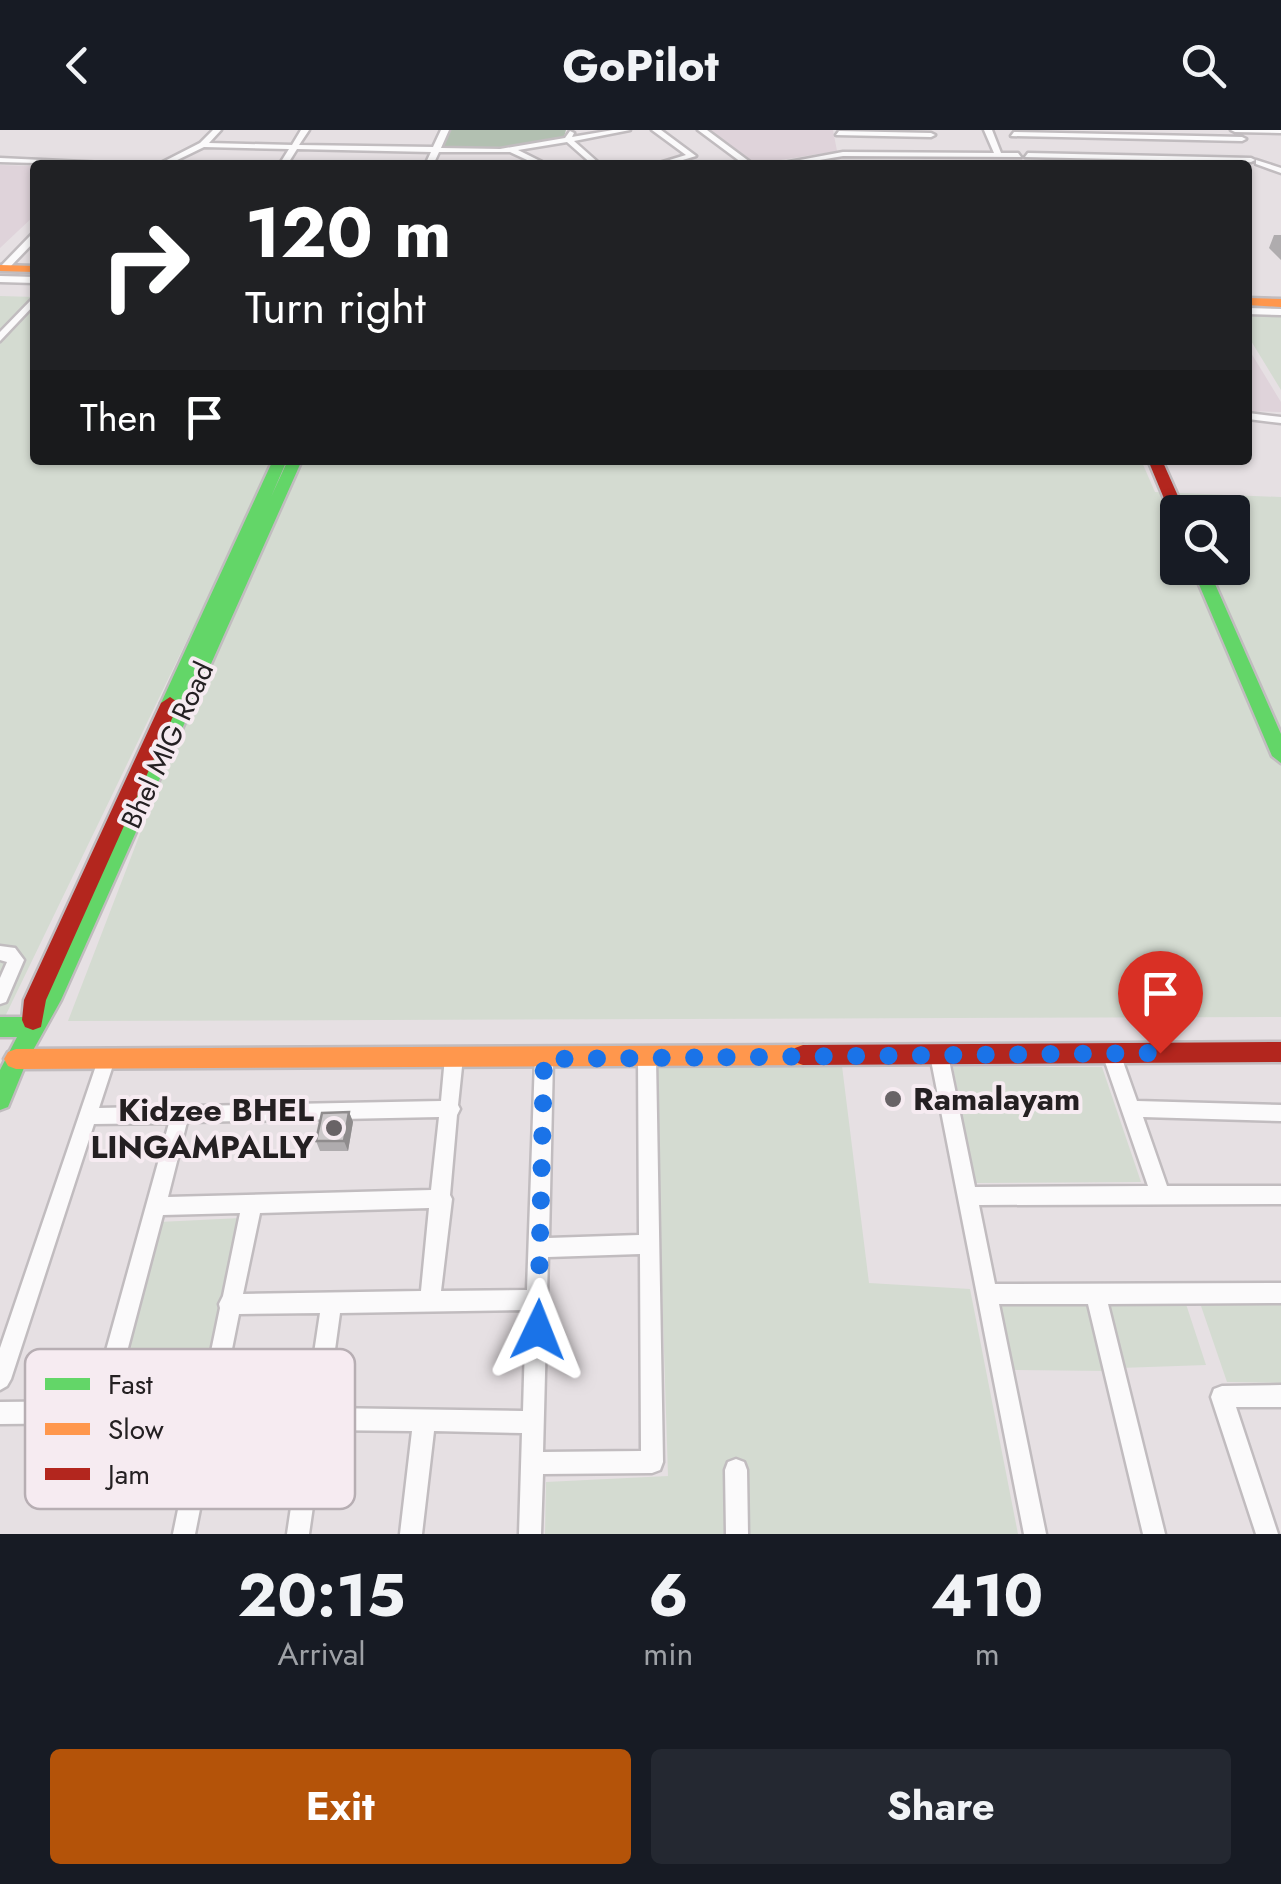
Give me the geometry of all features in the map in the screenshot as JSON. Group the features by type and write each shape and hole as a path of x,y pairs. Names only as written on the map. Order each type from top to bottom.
{"street":[{"path":"172,160 203,145 217,130"},
{"path":"286,160 305,130"},
{"path":"431,160 445,130"},
{"path":"203,145 500,151 569,134 626,130"},
{"path":"656,130 692,156 676,160"},
{"path":"702,130 743,160"},
{"path":"988,130 999,156"},
{"path":"1235,130 1281,131"},
{"path":"1235,130 1256,161 1281,171"},
{"path":"844,154 838,131 930,133 938,156"},
{"path":"1024,157 1013,132 1242,139"},
{"path":"569,134 592,160"},
{"path":"259,146 266,138"},
{"path":"336,148 342,139"},
{"path":"512,150 533,160"},
{"path":"497,160 500,151"},
{"path":"807,160 844,154 1113,160"},
{"path":"1070,157 1073,160"},
{"path":"0,160 30,161"},
{"path":"1252,161 1281,161"},
{"path":"4,267 30,241"},
{"path":"4,267 30,256"},
{"path":"4,267 30,273"},
{"path":"1252,302 1281,302"},
{"path":"0,338 30,305"},
{"path":"1252,311 1281,312"},
{"path":"1252,416 1281,420"},
{"name":"Bhel MIG Road","path":"32,1027 34,1000 278,465"},
{"name":"Bhel MIG Road","path":"0,1100 8,1060 58,982 292,465"},
{"path":"1157,465 1170,495"},
{"path":"1207,585 1281,756"},
{"path":"0,953 9,953 16,960 0,997"},
{"path":"0,1027 32,1027"},
{"path":"8,1060 1281,1052"},
{"path":"1111,1054 1161,1195"},
{"path":"939,1055 1035,1534"},
{"path":"430,1301 454,1058"},
{"path":"534,1464 652,1462 646,1058"},
{"path":"0,1379 106,1059"},
{"path":"530,1534 544,1059"},
{"path":"87,1116 451,1109"},
{"path":"1131,1109 1281,1113"},
{"path":"117,1349 180,1116"},
{"path":"967,1196 1281,1195"},
{"path":"156,1206 442,1199"},
{"path":"221,1349 252,1202"},
{"path":"541,1248 649,1244"},
{"path":"986,1294 1281,1293"},
{"path":"1096,1294 1154,1534"},
{"path":"229,1304 538,1300"},
{"path":"324,1349 331,1304"},
{"path":"1270,1525 1222,1397 1281,1396"},
{"path":"355,1420 534,1422"},
{"path":"411,1534 424,1422"},
{"path":"736,1470 737,1534"},
{"path":"184,1534 189,1509"},
{"path":"298,1534 301,1509"}],"shaded area":[{"path":"450,130 566,130 564,137 500,149 442,148"},
{"path":"707,130 833,130 837,151 780,160 749,160"},
{"path":"0,165 30,166 30,220 0,248"},
{"path":"0,296 30,297 30,465 272,465 0,1027"},
{"path":"1252,307 1281,308 1281,390 1252,343"},
{"path":"1252,355 1281,402 1281,412 1252,411"},
{"path":"293,465 1143,465 1155,492 1231,495 1160,495 1160,585 1250,585 1250,496 1281,497 1281,1017 68,1021 213,644"},
{"path":"842,1066 869,1283 970,1289 1018,1534 545,1534 546,1482 668,1476 655,1067"},
{"path":"953,1067 1102,1067 1141,1182 975,1183"},
{"path":"241,1218 214,1349 126,1349 159,1222"},
{"path":"995,1301 1092,1303 1108,1371 1007,1370"},
{"path":"1185,1301 1206,1365 1120,1368 1103,1303"},
{"path":"1281,1302 1281,1383 1227,1382 1200,1303"}],"building":[{"path":"349,1112 344,1141 316,1141 322,1113"}],"traffic: fast":[{"path":"170,703 278,465"},
{"path":"0,1099 16,1059 50,1000 293,465"},
{"path":"1207,585 1281,756"},
{"path":"0,1027 33,1027"}],"traffic: slow":[{"path":"0,268 30,269"},
{"path":"1252,302 1281,303"},
{"path":"16,1059 803,1055"}],"traffic: jam":[{"path":"1157,465 1170,495"},
{"path":"33,1020 35,1000 170,703"},
{"path":"803,1055 1281,1052"}],"place":[{"name":"Ramalayam","path":"893,1099"},
{"name":"Kidzee BHEL LINGAMPALLY","path":"334,1128"}],"route":[{"path":"538,1330 544,1059 1160,1053"}]}
